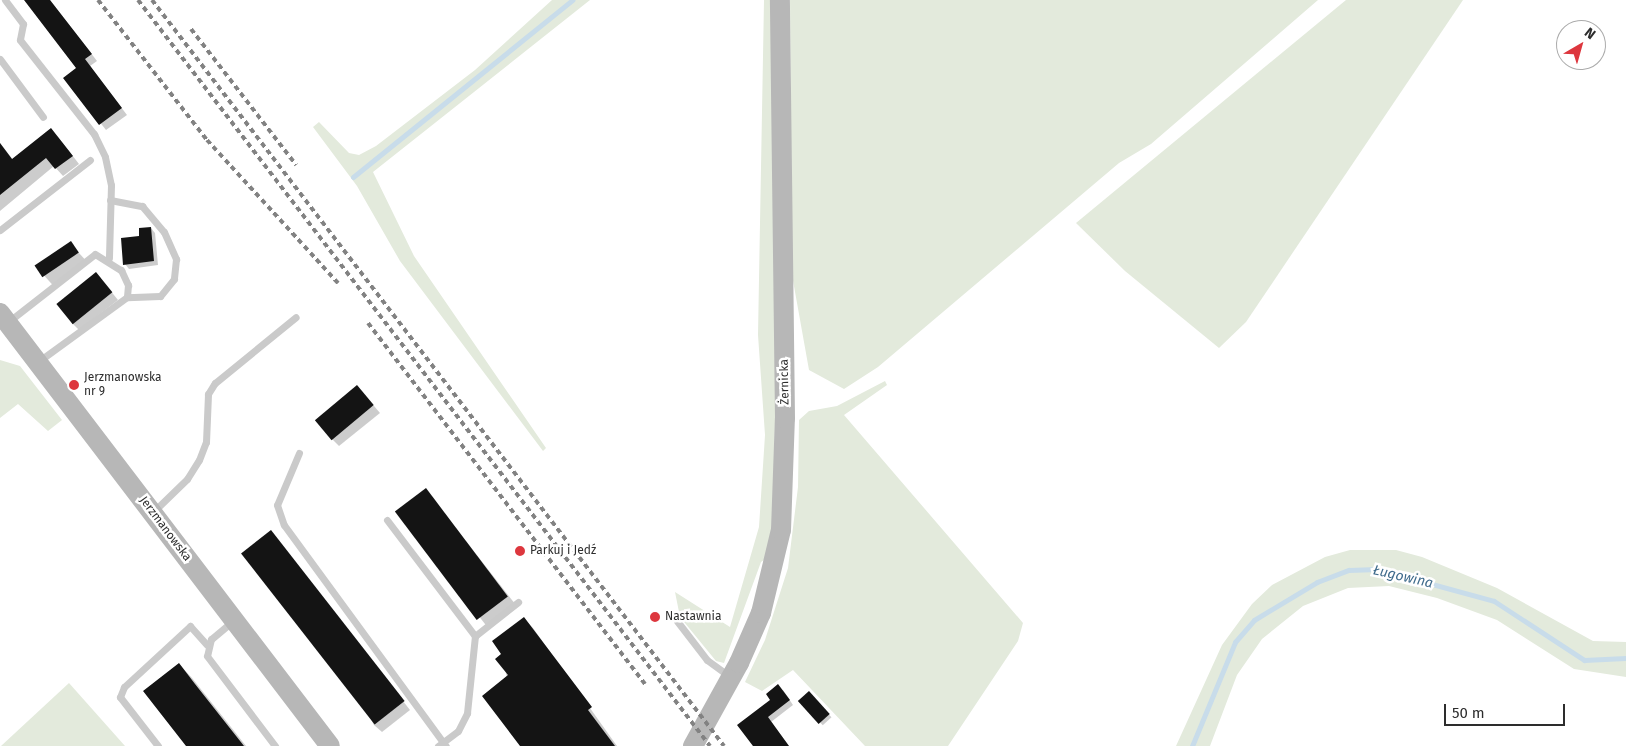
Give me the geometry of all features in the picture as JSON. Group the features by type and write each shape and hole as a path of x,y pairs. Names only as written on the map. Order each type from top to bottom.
{"street":[{"name":"Żernicka","path":"693,746 731,678 770,582 783,509 780,0"},
{"name":"Jerzmanowska","path":"4,317 330,746"}],"lane":[{"path":"5,0 23,24 20,40 94,134 105,157 110,200 109,258"},
{"path":"0,60 43,117"},
{"path":"0,230 90,160"},
{"path":"37,362 127,297 146,299 165,292 174,279 176,259 164,232 142,206 110,200"},
{"path":"4,317 95,254 109,258 125,278 127,297"},
{"path":"152,512 187,480 199,460 206,442 208,394 215,383 296,317"},
{"path":"299,453 277,505 284,525 442,745 458,730 467,713 475,636 387,520"},
{"path":"475,636 518,602"},
{"path":"207,645 234,620"},
{"path":"677,621 707,660 731,678"},
{"path":"158,746 120,697 124,687 190,626 207,645 211,664 275,746"}],"shaded area":[{"path":"552,0 590,0 373,172 414,256 546,448 543,451 400,261 357,186 313,127 319,122 349,153 359,155 376,146 475,70"},
{"path":"764,0 773,0 776,369 773,528 767,558 761,562 724,663 716,661 680,617 675,592 730,627 759,527 765,435 758,335"},
{"path":"790,0 1318,0 1151,144 1119,163 878,367 844,389 809,370 792,275"},
{"path":"1346,0 1463,0 1246,322 1219,348 1125,271 1076,223"},
{"path":"0,360 20,366 62,420 48,431 18,404 0,418"},
{"path":"885,381 887,385 844,415 1023,623 1018,641 948,746 865,746 793,670 762,691 745,682 765,640 788,568 798,487 799,420 809,411 837,406"},
{"path":"1350,550 1396,550 1422,557 1497,588 1593,641 1626,642 1626,677 1574,669 1497,620 1437,598 1389,586 1348,588 1303,606 1262,639 1237,675 1210,746 1176,746 1222,645 1252,604 1272,585 1325,557"},
{"path":"69,683 125,746 1,746"}],"building":[{"path":"24,0 50,0 92,54 85,59 122,108 99,125 63,78 76,68"},
{"path":"51,128 73,156 55,169 46,158 0,195 0,143 12,159"},
{"path":"151,227 154,261 123,265 121,238 139,236 139,228"},
{"path":"71,241 79,253 42,277 35,266"},
{"path":"96,272 112,292 73,324 56,304"},
{"path":"357,385 374,405 332,440 315,420"},
{"path":"426,488 508,597 477,620 395,511"},
{"path":"271,530 405,701 375,724 241,553"},
{"path":"524,617 592,707 588,710 615,746 520,746 482,696 508,675 495,659 501,654 492,641"},
{"path":"179,663 244,746 186,746 143,691"},
{"path":"778,684 790,700 768,717 789,746 753,746 737,725 770,700 766,694"},
{"path":"809,691 830,714 819,724 798,701"}],"waterway":[{"path":"353,177 572,0"},
{"name":"Ługowina","path":"1192,746 1235,642 1254,620 1317,582 1349,570 1377,569 1494,601 1584,660 1626,658"}],"railway":[{"path":"98,0 207,140 338,283"},
{"path":"138,0 710,746"},
{"path":"152,0 724,746"},
{"path":"191,29 296,165"},
{"path":"368,323 645,684"}],"place":[{"name":"Jerzmanowska nr 9","path":"74,385"},
{"name":"Parkuj i Jedź","path":"520,551"},
{"name":"Nastawnia","path":"655,617"}]}
